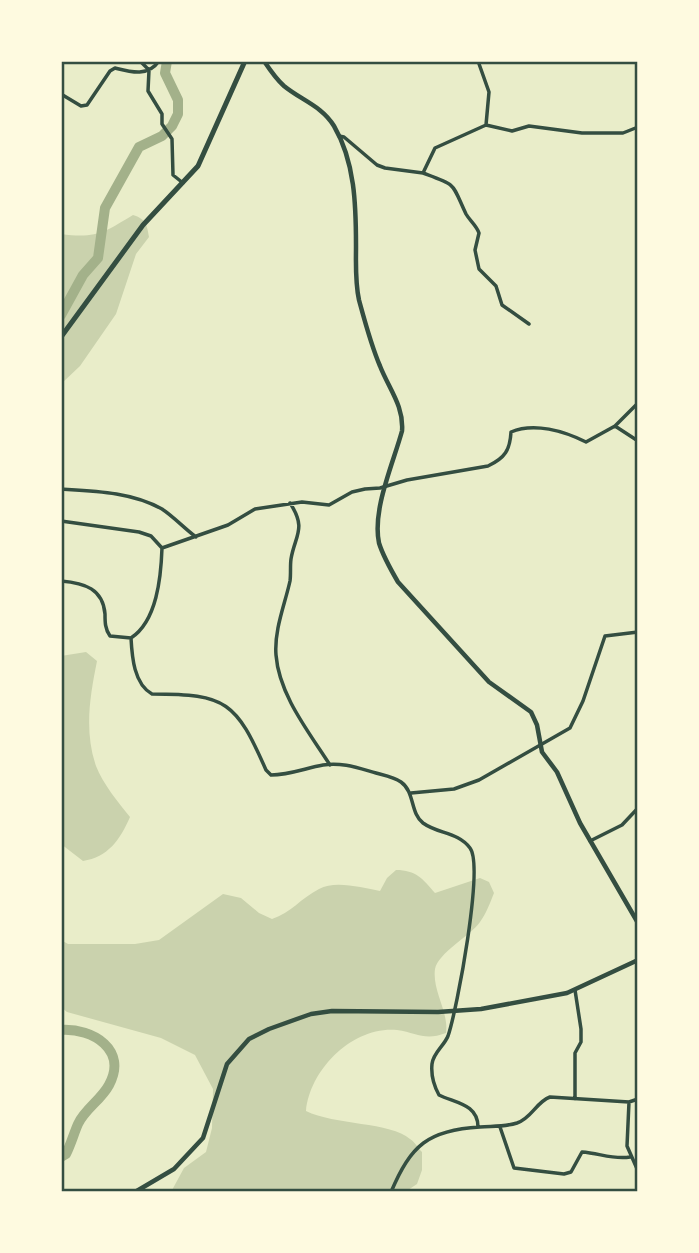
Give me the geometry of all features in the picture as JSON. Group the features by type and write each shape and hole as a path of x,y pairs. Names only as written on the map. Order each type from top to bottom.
{"main road":[{"path":"61,337 143,225 198,166 245,61"}],"street":[{"path":"140,61 149,70 148,91 162,114 162,124 172,139 173,175 183,183"},
{"path":"61,94 81,106 87,105 110,71 115,68 138,73 149,70 159,61"},
{"path":"264,61 285,87 322,111 332,123 350,170 356,200 358,296 372,345 394,392 403,420 380,506 379,542 398,582 489,682 531,712 537,725 540,745 557,772 590,841 638,923"},
{"path":"478,61 489,92 486,125"},
{"path":"424,173 435,148 486,125 512,131 529,126 582,133 623,133 638,127"},
{"path":"339,136 344,137 377,165 424,173 449,182 458,190 467,217 479,233 475,250 479,269 496,286 502,305 529,324"},
{"path":"162,548 229,525 255,509 302,502 329,505 352,492 488,466 501,460 510,448 511,432 520,428 560,430 586,442 615,426 638,403"},
{"path":"615,426 638,441"},
{"path":"61,489 106,491 147,503 170,515 196,537"},
{"path":"290,503 299,521 299,538 291,561 290,581 279,626 276,661 284,686 302,721 330,765"},
{"path":"61,522 151,536 162,548"},
{"path":"61,581 74,582 97,593 104,603 106,632 110,636 131,638 144,626 155,597 162,548"},
{"path":"411,793 454,789 479,780 570,728 580,708 605,636 638,632"},
{"path":"131,638 137,675 146,690 152,694 201,696 224,705 235,713 247,730 271,775 330,765 348,765 384,775 400,781 411,793 417,816 422,822 465,842 472,850 475,858 470,921 446,1040 433,1060 433,1078 439,1095 467,1106 475,1115 478,1127"},
{"path":"590,841 622,825 638,808"},
{"path":"135,1192 174,1169 202,1138 228,1064 249,1039 269,1029 321,1013 481,1009 575,990 638,960"},
{"path":"575,990 581,1029 580,1042 575,1053 575,1099"},
{"path":"391,1192 410,1155 422,1142 448,1132 478,1127 500,1127 526,1119 541,1101 547,1098 629,1102 638,1099"},
{"path":"629,1102 627,1146 638,1171"},
{"path":"500,1127 514,1168 564,1174 571,1172 582,1152 612,1158 630,1157"}],"green space":[{"path":"133,215 145,223 149,237 136,254 116,314 80,366 61,384 61,234 83,236 100,233"},
{"path":"86,652 97,661 89,714 92,753 111,793 130,817 112,846 99,856 83,861 61,844 61,656"},
{"path":"396,870 418,876 435,893 480,878 489,882 494,893 480,922 437,963 436,985 445,1017 446,1033 427,1036 397,1030 381,1031 350,1043 325,1066 309,1095 306,1111 318,1116 401,1133 422,1152 422,1170 417,1184 405,1192 171,1192 184,1168 206,1152 212,1128 213,1089 195,1055 161,1038 67,1012 61,1007 61,940 68,944 135,944 159,940 223,894 241,898 259,913 272,919 326,886 349,886 380,891 387,878"}],"waterway":[{"path":"61,315 83,275 98,258 105,208 139,147 162,136 172,126 178,114 178,100 165,73 167,61"},
{"path":"61,1030 73,1030 95,1037 111,1052 114,1061 114,1073 109,1085 81,1119 66,1154 61,1157"}]}
